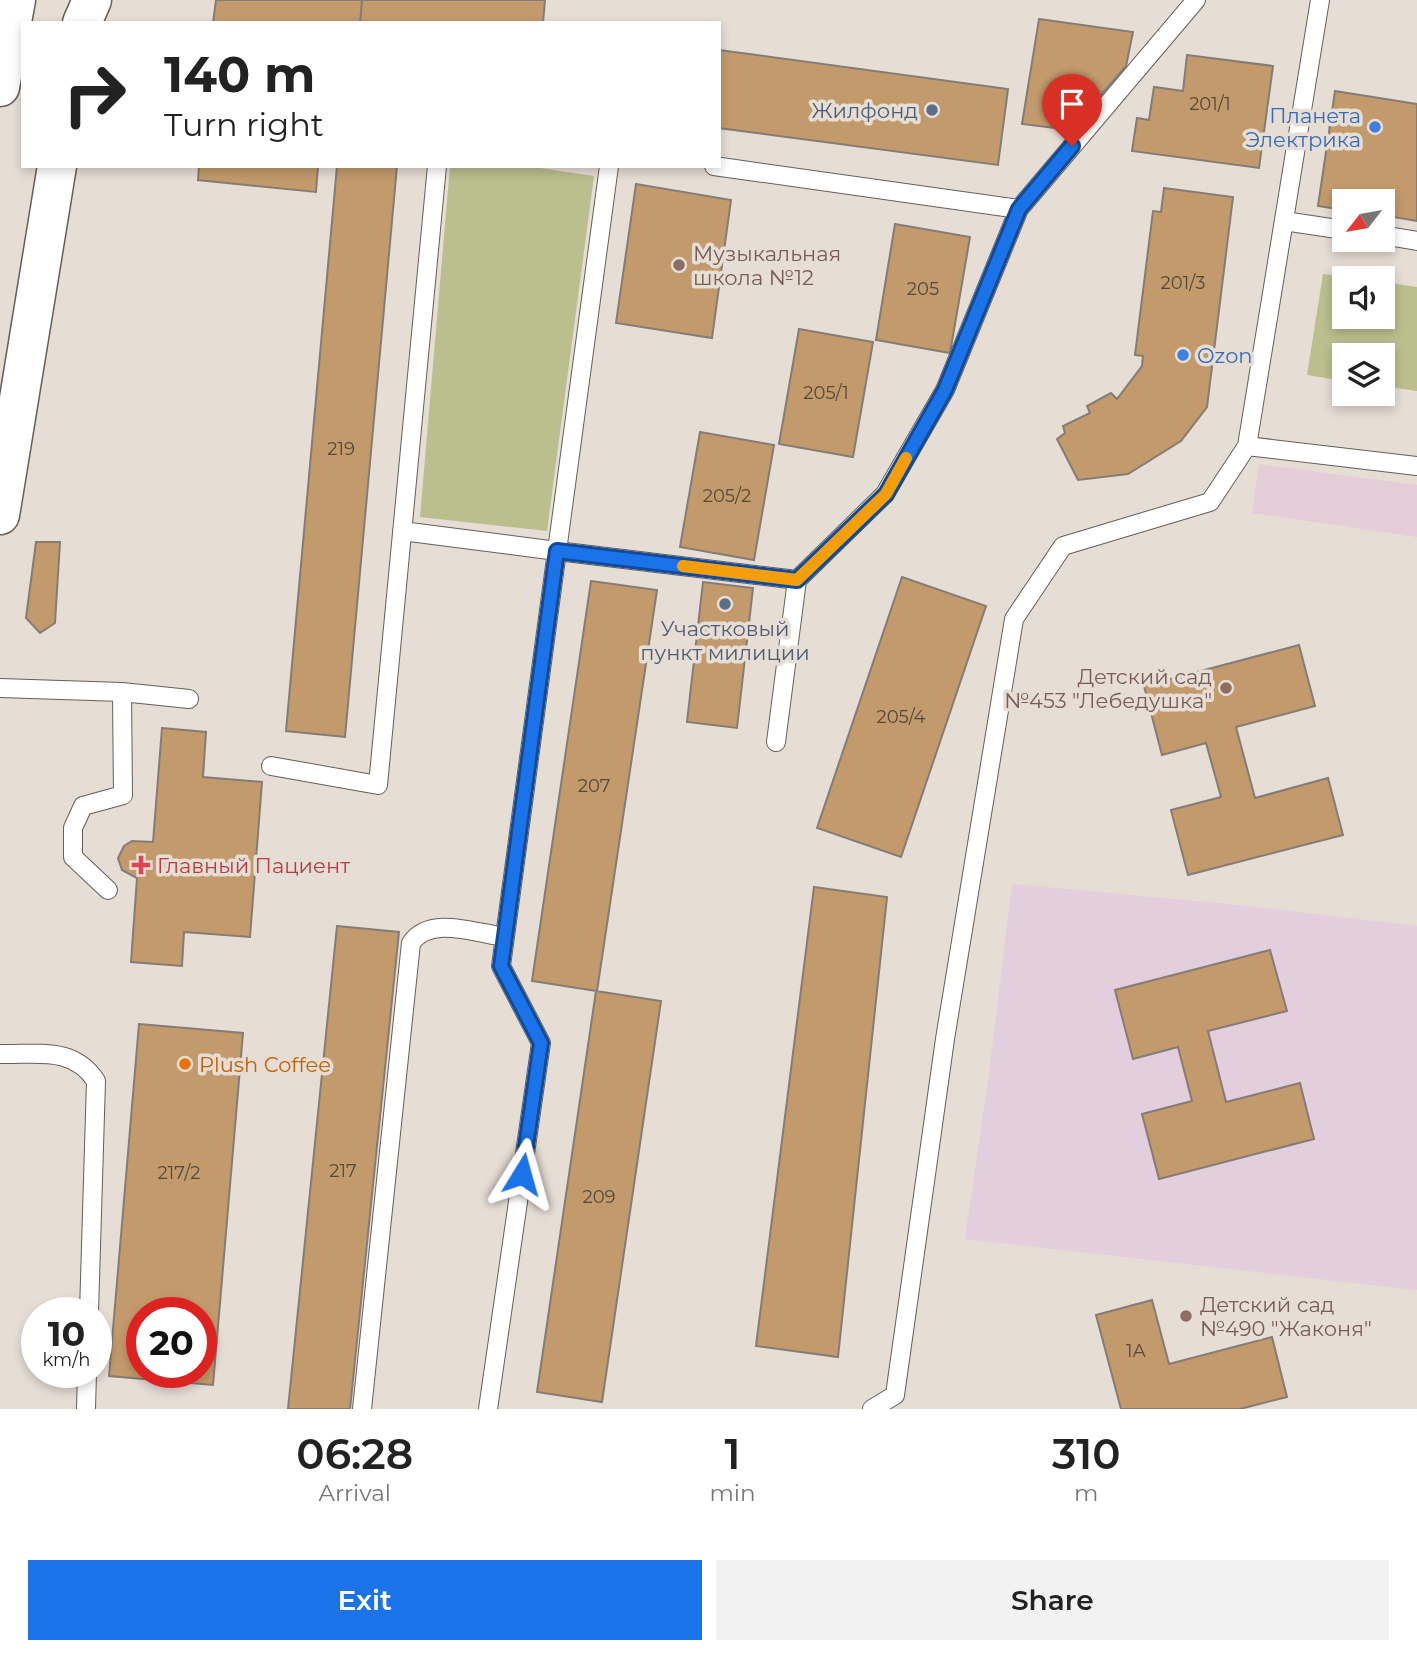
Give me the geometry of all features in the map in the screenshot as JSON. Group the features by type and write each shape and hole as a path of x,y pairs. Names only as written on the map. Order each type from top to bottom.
{"main road":[{"path":"0,86 16,0"},
{"path":"81,21 84,0"},
{"path":"82,21 92,0"},
{"path":"0,516 57,168"}],"lane":[{"path":"776,742 797,580 886,494 945,390 1019,209 1196,0"},
{"path":"872,1409 895,1395 945,1039 1014,619 1063,545 1210,502 1247,446 1320,0"},
{"path":"721,167 1019,209"},
{"path":"271,766 378,785 437,168"},
{"path":"488,1409 541,1043 501,966 610,168"},
{"path":"1284,221 1332,228"},
{"path":"1395,237 1417,240"},
{"path":"1247,446 1417,467"},
{"path":"402,531 797,580"},
{"path":"0,688 122,692 189,699"},
{"path":"108,890 73,857 73,828 83,806 123,795 122,692"},
{"path":"362,1409 411,943 419,931 432,926 505,937"},
{"path":"0,1054 68,1056 85,1065 96,1081 89,1297"},
{"path":"86,1409 87,1388"}],"shaded area":[{"path":"1259,464 1417,485 1417,537 1252,513"},
{"path":"1012,884 1238,905 1417,926 1417,1290 965,1239"}],"green space":[{"path":"450,168 540,168 594,176 547,531 420,517"},
{"path":"1323,274 1332,275 1332,329 1395,329 1395,284 1417,287 1417,391 1395,388 1395,343 1332,343 1332,379 1307,375"}],"building":[{"path":"216,0 362,0 360,21 213,21"},
{"path":"362,0 545,0 543,21 360,21"},
{"path":"1039,19 1133,32 1126,66 1071,130 1022,124"},
{"path":"721,50 1008,89 998,165 721,128"},
{"path":"1187,55 1273,66 1259,168 1132,151 1137,118 1149,120 1154,87 1183,91"},
{"path":"1335,91 1417,104 1417,221 1395,217 1395,189 1332,189 1332,208 1318,206"},
{"path":"199,168 318,168 316,192 198,180"},
{"path":"337,168 397,168 345,737 286,731"},
{"name":"Музыкальная школа №12","path":"636,184 731,200 712,338 616,323"},
{"path":"1164,188 1233,197 1207,407 1181,441 1128,474 1078,480 1057,439 1065,433 1063,426 1090,413 1087,406 1111,393 1117,399 1142,366 1143,356 1135,355 1153,211 1161,212"},
{"path":"895,224 970,237 950,353 876,340"},
{"path":"799,329 873,342 853,457 779,444"},
{"path":"700,432 774,445 754,560 680,547"},
{"path":"36,542 60,542 55,623 40,633 26,618"},
{"path":"902,577 986,606 901,857 817,828"},
{"path":"591,581 657,590 597,991 532,981"},
{"path":"703,582 753,588 737,728 687,722"},
{"path":"1299,645 1315,706 1236,727 1255,798 1328,778 1343,835 1188,875 1171,810 1221,797 1206,743 1162,755 1144,686"},
{"path":"162,728 206,732 203,777 262,782 250,937 184,932 182,966 131,962 137,878 122,870 118,858 124,846 132,841 153,842"},
{"path":"814,887 887,897 838,1357 756,1346"},
{"path":"337,926 399,932 350,1409 288,1409"},
{"path":"1270,950 1287,1011 1208,1031 1226,1102 1300,1083 1314,1139 1159,1179 1142,1114 1192,1101 1178,1047 1133,1059 1115,990"},
{"path":"596,991 661,1001 602,1402 537,1392"},
{"path":"139,1024 243,1033 217,1338 217,1297 126,1297 126,1377 112,1376 112,1341"},
{"path":"1152,1300 1169,1364 1272,1337 1287,1397 1240,1409 1121,1409 1096,1315"}],"slow traffic":[{"path":"683,566 797,580 886,494 906,458"}],"place":[{"name":"Жилфонд","path":"932,110"},
{"name":"Планета Электрика","path":"1375,127"},
{"name":"Музыкальная школа №12","path":"679,265"},
{"name":"Ozon","path":"1183,355"},
{"name":"Участковый пункт милиции","path":"725,604"},
{"name":"Детский сад №453 \"Лебедушка\"","path":"1226,688"},
{"name":"Главный Пациент","path":"141,865"},
{"name":"Plush Coffee","path":"185,1064"},
{"name":"Детский сад №490 \"Жаконя\"","path":"1186,1316"}],"route":[{"path":"522,1174 541,1043 501,966 557,551 797,580 886,494 945,390 1019,209 1072,146"}]}
